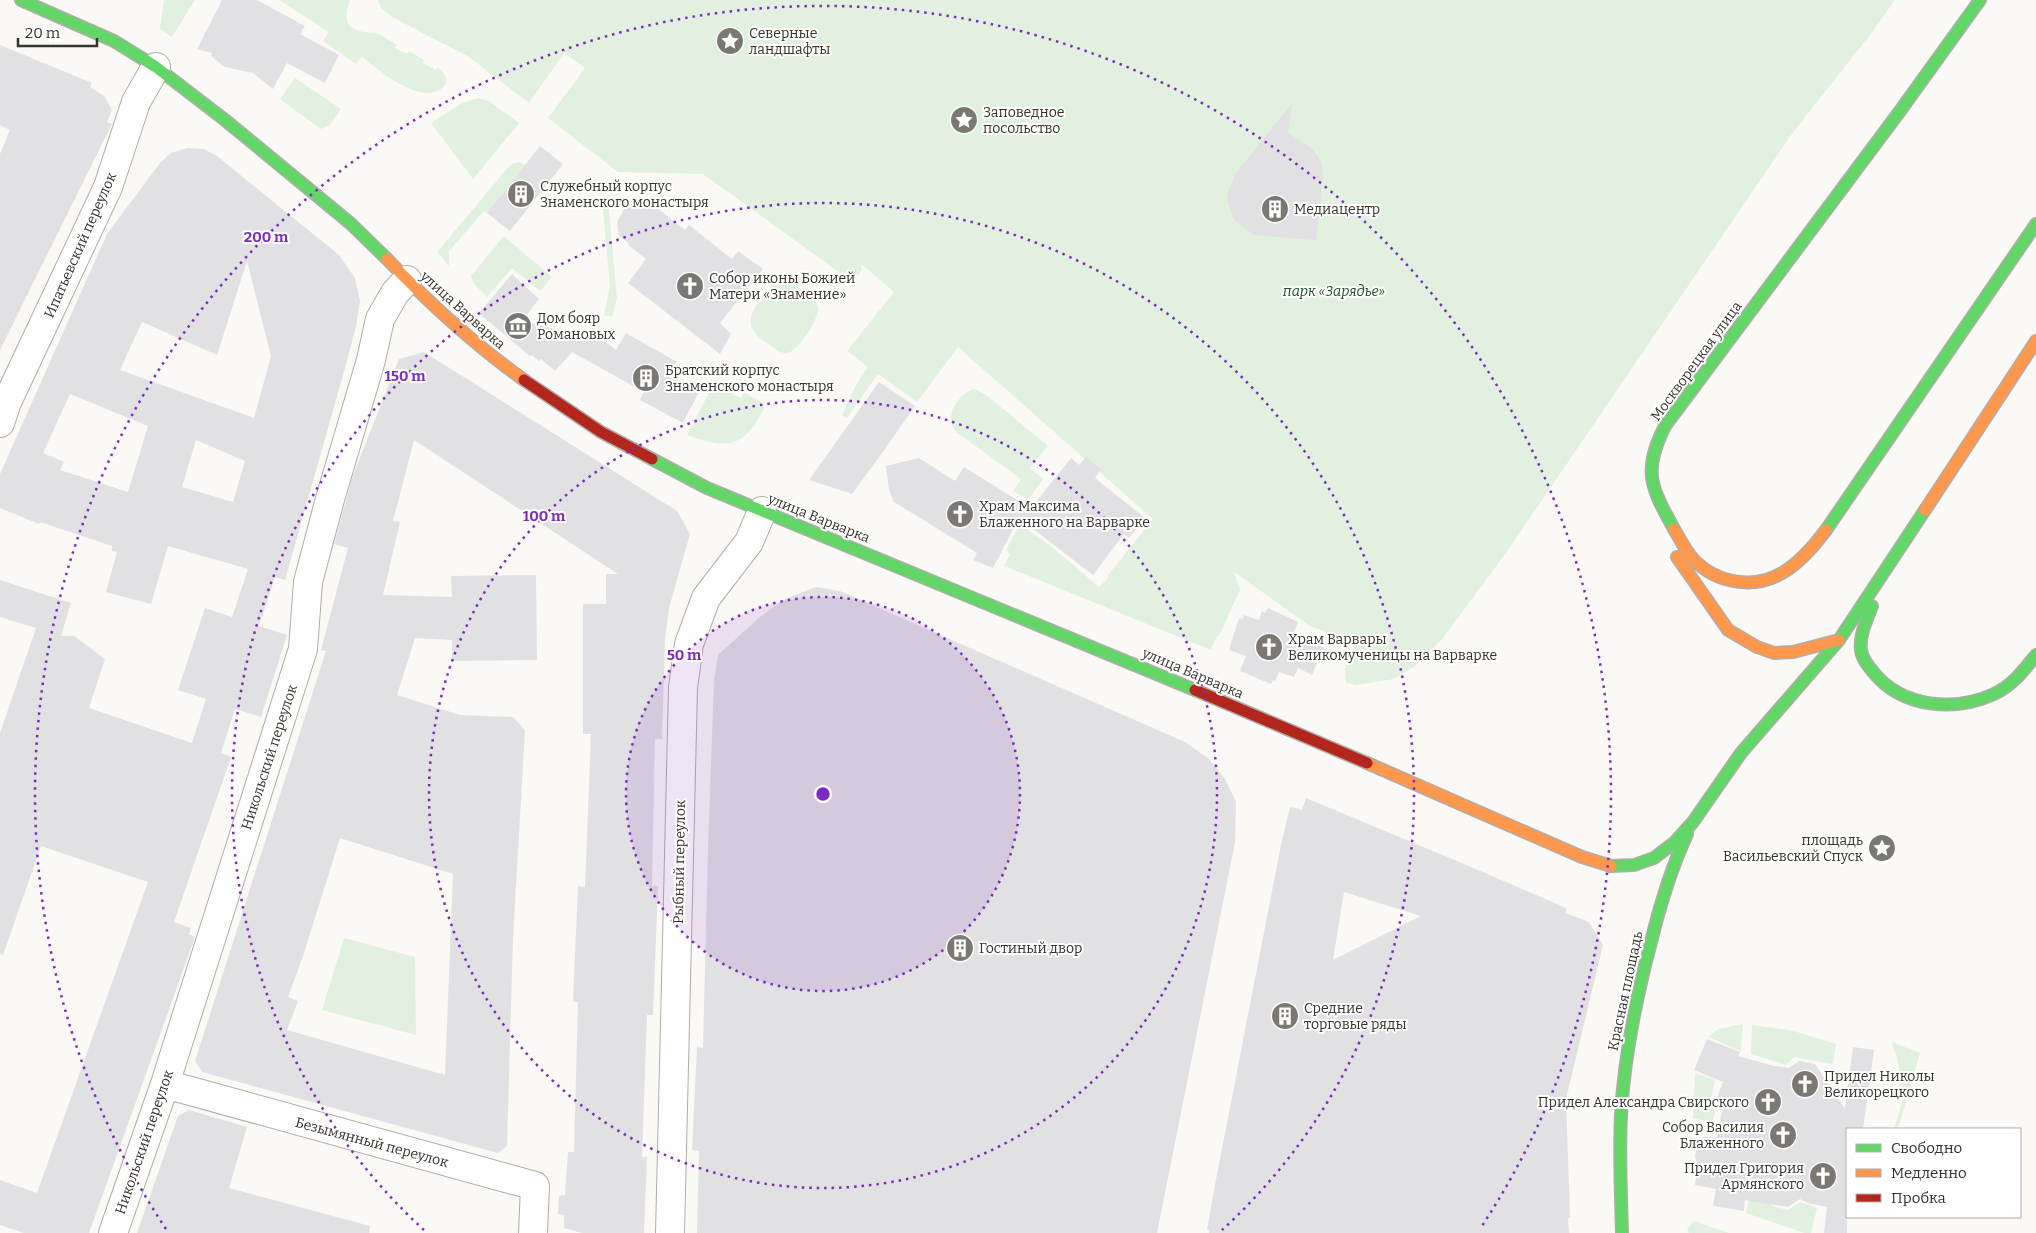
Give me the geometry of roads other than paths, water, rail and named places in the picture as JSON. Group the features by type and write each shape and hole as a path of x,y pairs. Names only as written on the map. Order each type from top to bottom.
{"street":[{"name":"улица Варварка","path":"21,0 114,41 156,67 225,120 350,223 407,280 489,355 601,432 707,488 1248,712 1594,862 1620,866 1634,865 1654,858 1675,842 1693,822"},
{"name":"Москворецкая улица","path":"1980,0 1894,119 1671,418 1652,451 1653,487 1665,514 1693,558 1713,574 1738,583 1768,580 1792,566 1821,536 1852,495 2036,224"},
{"name":"Ипатьевский переулок","path":"2,409 108,187 136,102 156,67"},
{"name":"Никольский переулок","path":"112,1233 165,1084 303,649 308,582 371,360 380,319 395,293 407,280"},
{"path":"1693,822 1741,753 1839,640 2036,341"},
{"name":"Рыбный переулок","path":"670,1233 684,688 690,644 706,598 749,542 762,511"},
{"path":"1672,550 1728,630 1743,640 1774,653 1809,649 1839,640"},
{"path":"1884,574 1861,642 1862,652 1875,677 1888,688 1912,701 1936,704 1966,704 1995,694 2020,675 2036,655"},
{"name":"Красная площадь","path":"1622,1233 1621,1102 1632,1020 1674,860 1693,822"},
{"name":"Безымянный переулок","path":"165,1084 535,1186 533,1233"}],"place":[{"name":"Северные ландшафты","path":"730,41"},
{"name":"Заповедное посольство","path":"964,120"},
{"name":"Служебный корпус Знаменского монастыря","path":"521,194"},
{"name":"Медиацентр","path":"1275,209"},
{"name":"Собор иконы Божией Матери «Знамение»","path":"690,286"},
{"name":"Дом бояр Романовых","path":"518,326"},
{"name":"Братский корпус Знаменского монастыря","path":"646,378"},
{"name":"Храм Максима Блаженного на Варварке","path":"960,514"},
{"name":"Храм Варвары Великомученицы на Варварке","path":"1269,647"},
{"name":"площадь Васильевский Спуск","path":"1882,848"},
{"name":"Гостиный двор","path":"960,948"},
{"name":"Средние торговые ряды","path":"1285,1016"},
{"name":"Придел Николы Великорецкого","path":"1805,1084"},
{"name":"Придел Александра Свирского","path":"1768,1102"},
{"name":"Собор Василия Блаженного","path":"1783,1135"},
{"name":"Придел Григория Армянского","path":"1823,1176"}],"park label":[{"name":"парк «Зарядье»","path":"1334,291"}]}
